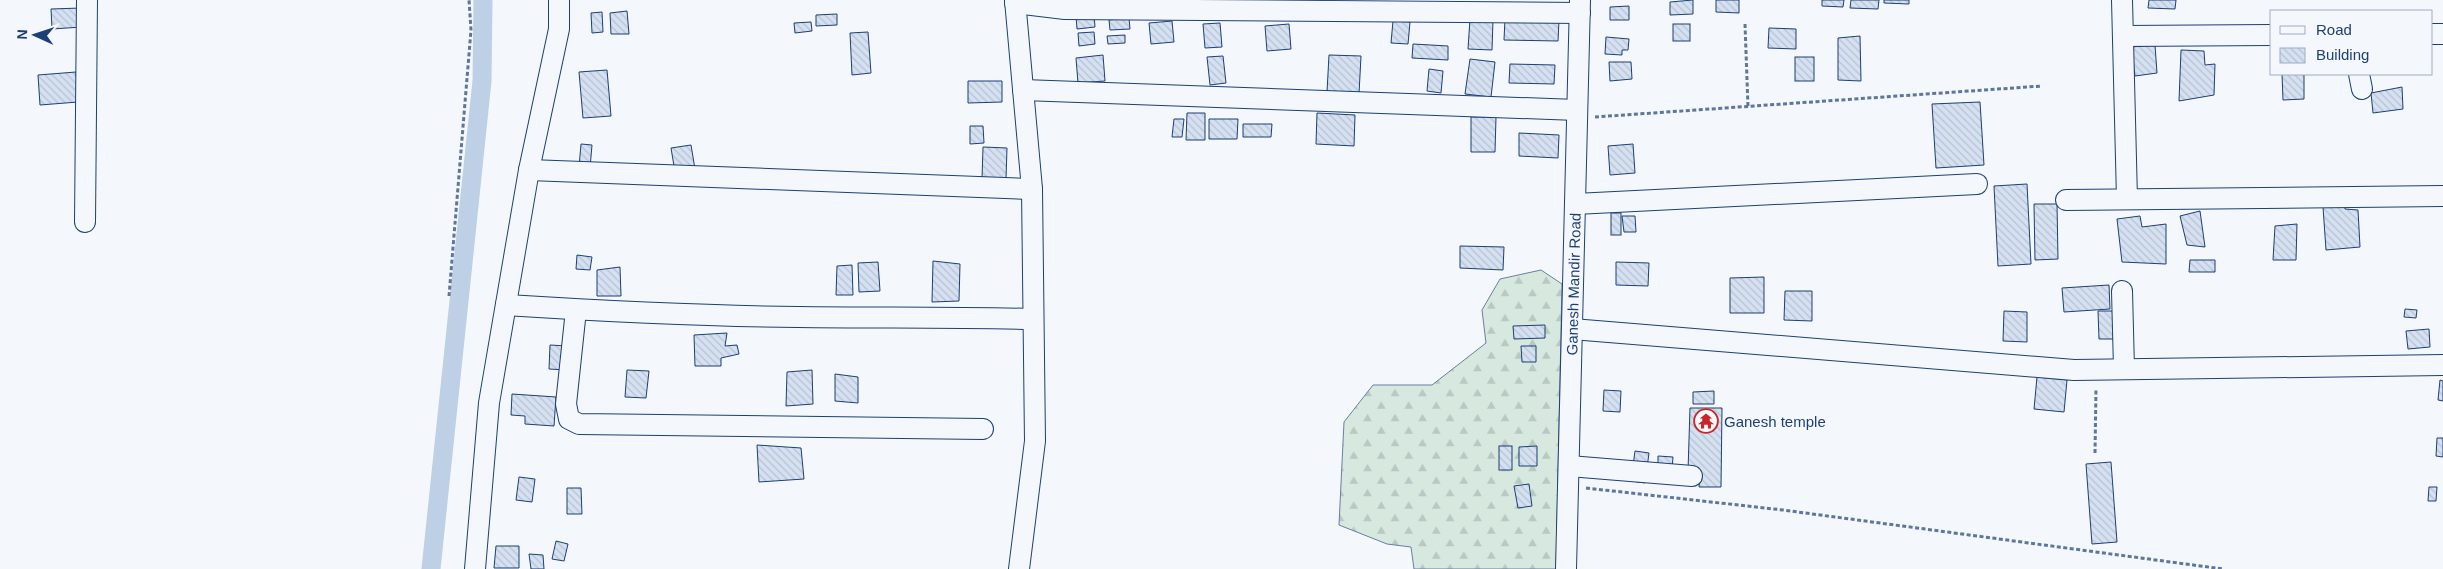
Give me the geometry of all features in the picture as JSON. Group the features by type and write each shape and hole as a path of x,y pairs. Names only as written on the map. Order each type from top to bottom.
{"street":[{"path":"85,222 87,0"},
{"path":"475,569 488,402 530,170 559,29 559,0"},
{"path":"2122,0 2128,199"},
{"path":"1019,569 1035,441 1032,189 1015,1 1065,9 1580,6"},
{"name":"Ganesh Mandir Road","path":"1566,569 1580,6"},
{"path":"2123,36 2270,35"},
{"path":"1023,90 1577,114"},
{"path":"530,170 1032,189"},
{"path":"1575,204 1977,184"},
{"path":"2066,200 2443,196"},
{"path":"2122,291 2124,370"},
{"path":"506,305 576,310 797,317 930,316 1033,319"},
{"path":"576,310 566,404 569,419 578,424 983,429"},
{"path":"1572,329 2064,369 2124,370 2443,365"},
{"path":"1569,466 1692,476"}],"path":[{"path":"449,296 471,30 469,0"},
{"path":"1745,24 1748,106"},
{"path":"1577,114 1748,106 2042,86"},
{"path":"2095,453 2096,370"},
{"path":"1568,486 1783,510 2223,569"}],"green space":[{"path":"1541,270 1562,284 1556,569 1414,569 1411,547 1387,544 1339,525 1344,422 1373,385 1432,385 1486,343 1482,310 1500,279"}],"building":[{"path":"1693,0 1693,14 1670,15 1670,2"},
{"path":"1716,0 1739,0 1739,13 1716,12"},
{"path":"1822,0 1844,0 1843,7 1822,6"},
{"path":"1851,0 1879,0 1878,9 1850,8"},
{"path":"1884,0 1909,0 1909,4 1884,3"},
{"path":"2149,0 2176,0 2175,9 2148,8"},
{"path":"1629,6 1629,20 1610,20 1610,7"},
{"path":"81,8 82,27 52,29 51,9"},
{"path":"627,11 629,34 611,34 610,13"},
{"path":"602,12 603,32 592,33 591,13"},
{"path":"837,14 837,25 816,26 816,15"},
{"path":"1094,14 1095,27 1077,29 1076,16"},
{"path":"1129,18 1130,29 1110,30 1109,20"},
{"path":"1470,19 1493,20 1492,50 1468,49"},
{"path":"1505,19 1559,20 1558,41 1504,40"},
{"path":"1172,21 1174,42 1151,44 1149,23"},
{"path":"1393,21 1410,22 1408,44 1391,43"},
{"path":"811,22 812,31 795,33 794,23"},
{"path":"1220,23 1222,47 1205,48 1203,24"},
{"path":"1289,24 1291,49 1267,51 1265,26"},
{"path":"1673,24 1690,24 1690,41 1673,41"},
{"path":"1769,28 1796,29 1796,49 1768,48"},
{"path":"868,32 871,73 852,75 850,33"},
{"path":"1094,32 1095,44 1079,46 1078,33"},
{"path":"1125,35 1125,43 1108,44 1107,36"},
{"path":"1860,36 1861,81 1838,80 1838,38"},
{"path":"1606,37 1629,39 1628,50 1622,50 1622,55 1605,54"},
{"path":"1413,44 1448,46 1448,60 1412,58"},
{"path":"2155,45 2157,73 2135,76 2131,47"},
{"path":"2181,50 2204,51 2205,65 2215,64 2214,95 2179,101"},
{"path":"1103,55 1105,81 1078,83 1076,58"},
{"path":"1329,55 1361,56 1359,94 1327,92"},
{"path":"1223,56 1226,83 1210,85 1207,57"},
{"path":"1795,57 1814,57 1814,81 1795,81"},
{"path":"1470,59 1495,62 1491,97 1465,94"},
{"path":"1609,62 1631,62 1632,79 1610,81"},
{"path":"1510,64 1555,65 1554,84 1509,83"},
{"path":"1429,69 1443,71 1441,93 1427,91"},
{"path":"607,70 611,116 583,118 579,72"},
{"path":"76,72 78,102 40,105 38,75"},
{"path":"2282,75 2304,75 2304,99 2283,100"},
{"path":"968,81 1002,81 1002,102 968,103"},
{"path":"2402,87 2403,109 2373,113 2371,93"},
{"path":"1980,102 1984,165 1936,168 1932,104"},
{"path":"1187,113 1205,113 1205,140 1186,140"},
{"path":"1317,113 1355,115 1354,146 1316,144"},
{"path":"1471,117 1496,117 1495,152 1471,152"},
{"path":"1174,119 1184,119 1182,137 1172,137"},
{"path":"1209,119 1238,119 1237,139 1209,139"},
{"path":"1243,124 1272,124 1271,137 1243,137"},
{"path":"970,126 983,126 984,143 970,144"},
{"path":"1519,133 1559,135 1558,158 1519,156"},
{"path":"581,144 592,145 590,168 579,167"},
{"path":"1633,144 1635,173 1610,175 1608,146"},
{"path":"691,145 695,169 675,172 671,148"},
{"path":"983,147 1007,148 1006,179 982,179"},
{"path":"2027,184 2031,264 1998,266 1994,186"},
{"path":"2034,204 2057,204 2058,259 2035,260"},
{"path":"2344,204 2345,209 2358,210 2360,247 2326,250 2323,207"},
{"path":"2200,211 2205,247 2187,245 2180,216"},
{"path":"1611,213 1621,213 1621,235 1611,235"},
{"path":"1622,216 1635,216 1636,232 1624,232"},
{"path":"2140,216 2142,227 2166,224 2166,264 2122,262 2117,219"},
{"path":"2297,224 2296,260 2273,260 2275,226"},
{"path":"1460,246 1504,247 1503,270 1460,268"},
{"path":"577,255 592,257 590,270 576,269"},
{"path":"2190,260 2215,260 2215,272 2189,272"},
{"path":"933,261 960,264 959,301 932,302"},
{"path":"878,262 880,291 859,292 858,263"},
{"path":"1616,262 1649,263 1648,286 1616,285"},
{"path":"852,265 853,295 836,295 837,266"},
{"path":"620,267 621,296 597,296 597,270"},
{"path":"1764,277 1764,313 1730,313 1730,278"},
{"path":"2109,285 2110,309 2064,312 2062,288"},
{"path":"1785,291 1812,291 1812,321 1784,320"},
{"path":"2405,309 2417,310 2416,318 2404,317"},
{"path":"2004,311 2027,312 2027,342 2003,341"},
{"path":"2098,311 2113,311 2114,339 2099,339"},
{"path":"1545,325 1545,338 1514,339 1513,326"},
{"path":"2429,329 2430,347 2408,349 2406,331"},
{"path":"727,333 725,346 737,345 739,354 721,358 721,366 695,366 694,335"},
{"path":"550,345 567,346 566,370 549,369"},
{"path":"1521,346 1536,346 1536,362 1522,362"},
{"path":"627,370 649,371 646,398 625,397"},
{"path":"812,370 813,404 786,406 787,372"},
{"path":"835,374 858,377 858,403 835,401"},
{"path":"2037,377 2067,380 2064,412 2034,409"},
{"path":"2440,380 2443,381 2443,401 2438,400"},
{"path":"1604,390 1621,391 1620,412 1603,411"},
{"path":"1714,391 1714,404 1693,404 1693,392"},
{"path":"512,394 556,397 554,426 525,424 525,416 511,415"},
{"path":"1690,408 1722,408 1721,487 1699,487 1700,472 1688,471"},
{"path":"2437,438 2443,438 2443,457 2436,456"},
{"path":"757,445 801,448 804,479 759,482"},
{"path":"1499,446 1512,446 1512,470 1499,470"},
{"path":"1537,446 1537,466 1519,466 1519,447"},
{"path":"1635,451 1649,453 1645,483 1631,481"},
{"path":"1658,456 1673,457 1672,469 1658,468"},
{"path":"2111,462 2117,542 2092,544 2086,464"},
{"path":"519,477 535,479 532,502 516,500"},
{"path":"1529,484 1532,506 1518,508 1514,486"},
{"path":"2429,487 2437,487 2436,501 2428,501"},
{"path":"567,488 581,488 582,514 567,514"},
{"path":"556,541 568,544 564,561 552,559"},
{"path":"496,546 519,546 519,568 494,568"},
{"path":"529,554 543,555 544,569 531,569"}],"waterway":[{"path":"431,569 482,81 483,0"}],"place":[{"name":"Ganesh temple","path":"1706,421"}]}
